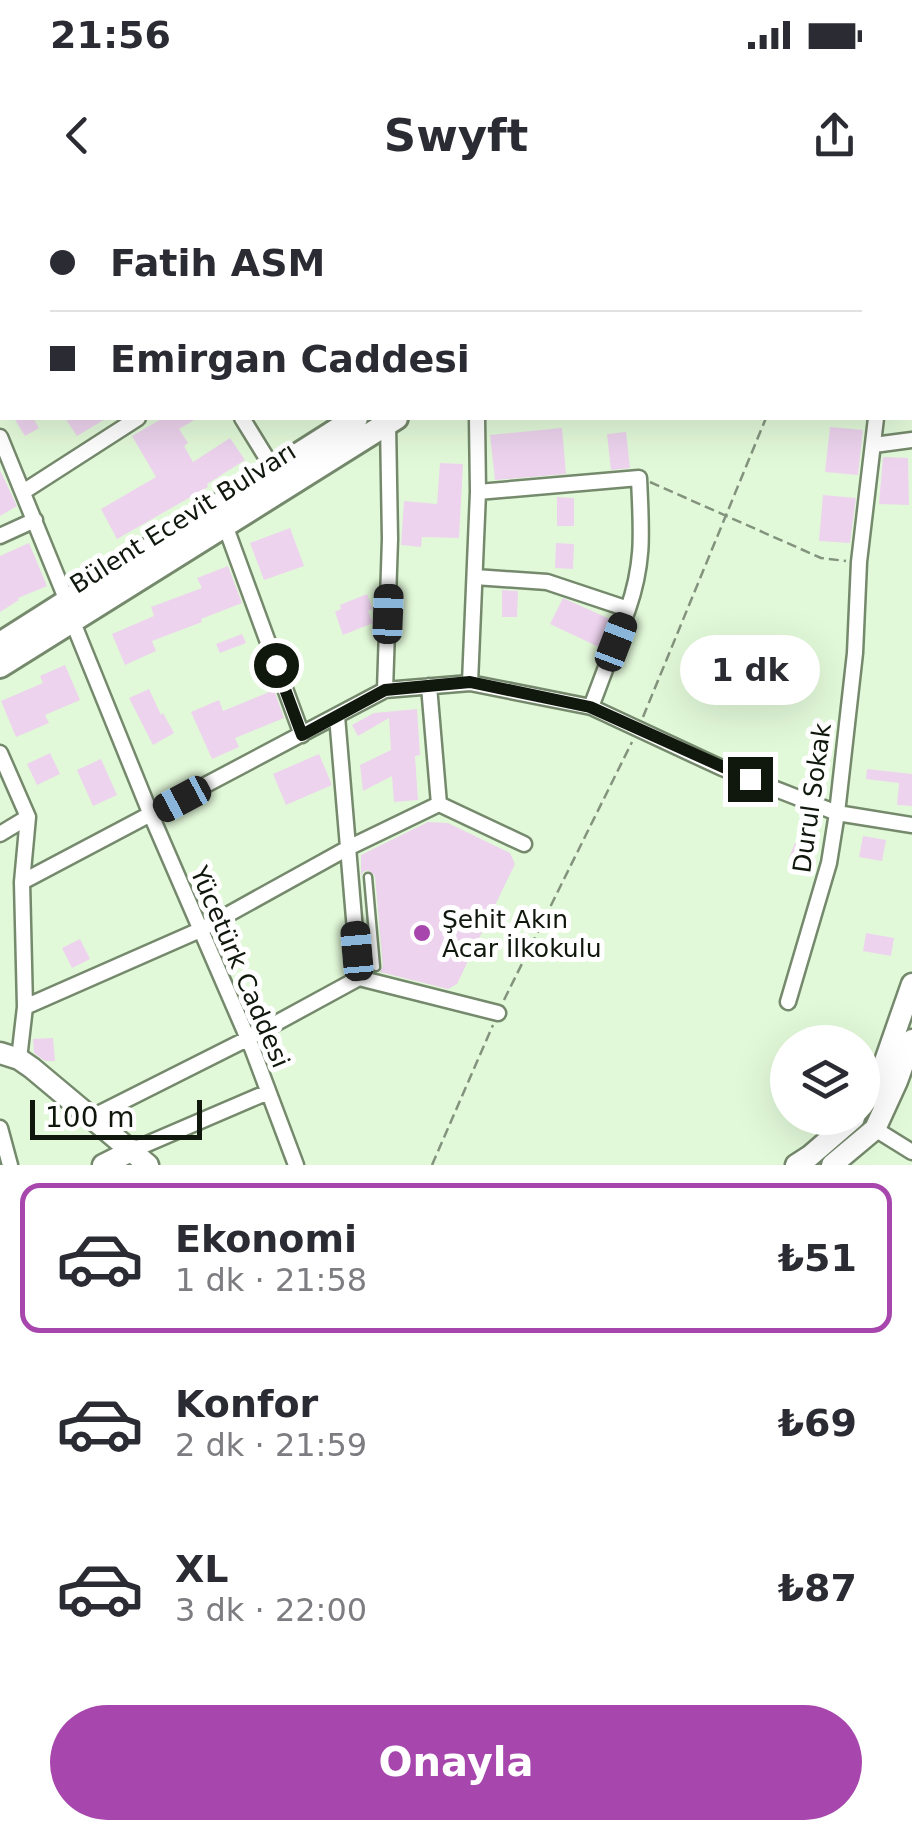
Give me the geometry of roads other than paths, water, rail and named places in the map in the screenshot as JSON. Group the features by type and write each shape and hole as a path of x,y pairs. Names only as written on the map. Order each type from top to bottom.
{"main road":[{"name":"Bülent Ecevit Bulvarı","path":"0,666 70,610 353,420"},
{"name":"Bülent Ecevit Bulvarı","path":"0,644 226,525 392,420"}],"street":[{"path":"23,492 135,420"},
{"path":"243,420 274,470"},
{"path":"385,690 392,420"},
{"path":"470,682 477,420"},
{"name":"Durul Sokak","path":"788,1002 829,863 837,813 876,420"},
{"name":"Yücetürk Caddesi","path":"0,436 296,1165"},
{"path":"874,445 912,440"},
{"path":"478,492 640,478 642,550 636,584 590,707"},
{"path":"0,536 34,520"},
{"path":"226,525 302,735"},
{"path":"475,578 547,582 628,609"},
{"path":"22,882 385,690 470,682 590,707 722,768 837,813 912,826"},
{"path":"429,686 440,804"},
{"path":"337,716 359,978"},
{"path":"0,753 28,817 22,882 26,1007 10,1056 141,1158"},
{"path":"440,804 524,844"},
{"path":"26,1007 200,930 348,848 440,804"},
{"path":"0,834 28,817"},
{"path":"92,1118 359,978 498,1013"},
{"path":"880,1076 912,984"},
{"path":"880,1118 912,1040"},
{"path":"103,1165 141,1158 268,1092"},
{"path":"0,1128 10,1165"},
{"path":"880,1132 912,1152"},
{"path":"796,1165 834,1135"},
{"path":"832,1165 868,1135"}],"lane":[{"path":"368,877 376,967"},
{"path":"352,897 370,894"}],"place":[{"name":"Şehit Akın Acar İlkokulu","path":"422,933"}]}
